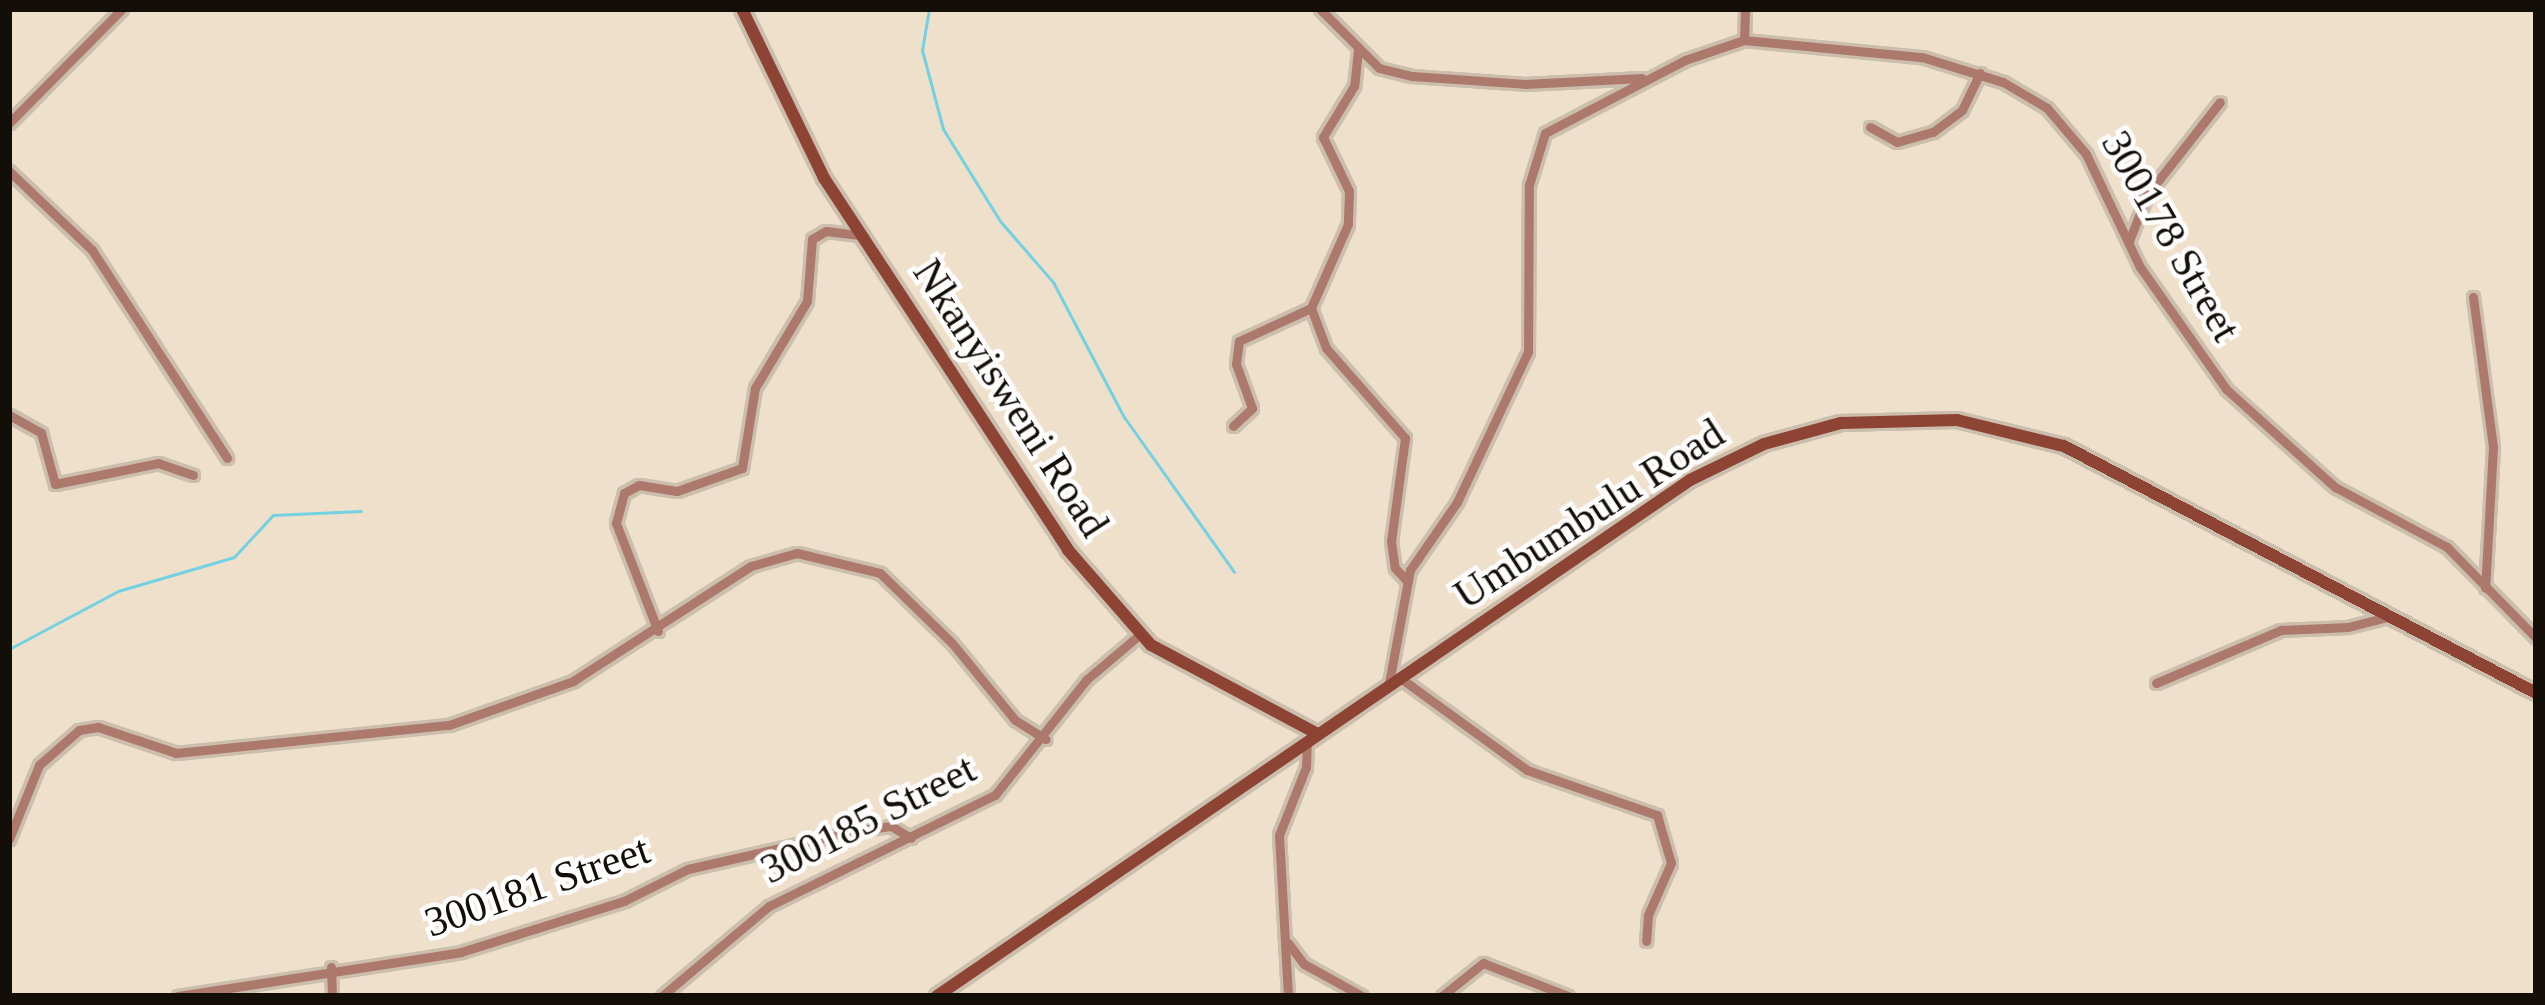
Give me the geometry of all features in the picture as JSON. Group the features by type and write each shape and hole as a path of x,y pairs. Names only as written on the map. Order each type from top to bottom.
{"main road":[{"name":"Nkanyisweni Road","path":"742,9 804,143 1036,506 1139,635 1312,738"},
{"name":"Umbumbulu Road","path":"937,996 1711,468 1812,428 1892,417 1991,424 2064,446 2536,693"}],"street":[{"path":"9,123 122,9"},
{"path":"1319,9 1379,68 1412,76 1525,84 1648,78"},
{"path":"1646,941 1648,915 1671,863 1657,815 1527,770 1394,680 1407,581 1418,551 1456,502 1528,352 1535,152 1566,117 1744,40 1745,9"},
{"name":"300178 Street","path":"1744,40 1899,53 1980,73 2036,100 2072,134 2128,245 2207,366 2243,406 2335,488 2429,534 2536,638"},
{"path":"1358,50 1354,86 1323,137 1351,208 1311,308 1326,348 1405,438 1391,541 1395,568 1407,581"},
{"path":"1870,127 1897,142 1933,132 1962,110 1980,73"},
{"path":"2128,245 2147,195 2220,102"},
{"path":"9,171 92,250 227,458"},
{"path":"658,631 616,523 624,493 639,485 677,491 742,468 755,388 808,301 812,239 826,231 864,236"},
{"path":"2473,297 2493,447 2486,588"},
{"path":"1233,426 1252,408 1235,364 1239,341 1311,308"},
{"path":"9,415 41,433 55,484 158,463 193,475"},
{"path":"9,838 39,765 79,730 106,729 150,751 176,753 418,732 573,681 658,631 751,566 797,553 832,556 888,580 1015,721 1045,739"},
{"path":"2156,682 2281,630 2348,628 2391,616"},
{"name":"300185 Street","path":"662,996 769,905 995,795 1045,739 1086,680 1139,635"},
{"path":"1288,996 1280,824 1306,767 1312,738"},
{"name":"300181 Street","path":"178,996 331,967 460,952 624,901 714,862 880,827 911,838"},
{"path":"1286,938 1304,964 1362,996"},
{"path":"1442,996 1483,963 1568,996"},
{"path":"331,967 332,996"}],"waterway":[{"path":"929,9 922,50 943,129 1000,221 1053,282 1124,417 1234,572"},
{"path":"9,649 118,591 234,557 273,515 361,511"}]}
